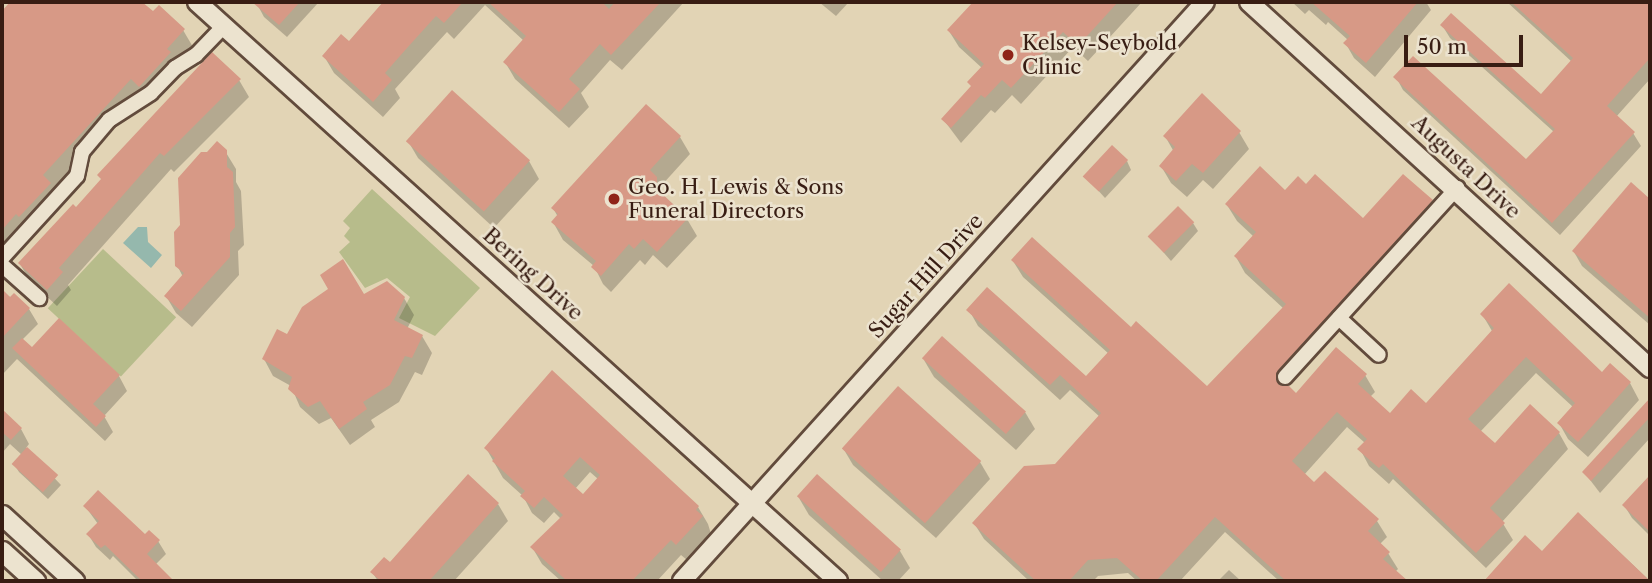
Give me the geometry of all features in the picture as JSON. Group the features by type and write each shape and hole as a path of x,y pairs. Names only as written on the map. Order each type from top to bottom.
{"main road":[{"path":"2,515 74,581"},
{"path":"2,551 35,581"}],"street":[{"name":"Bering Drive","path":"197,2 838,581"},
{"name":"Sugar Hill Drive","path":"682,581 1205,2"},
{"name":"Augusta Drive","path":"1250,2 1457,188 1650,368"},
{"path":"2,258 77,176 82,152 109,120 151,93 175,68 196,55 224,26"},
{"path":"1285,377 1457,188"},
{"path":"2,265 39,298"},
{"path":"1339,318 1379,355"}],"green space":[{"path":"372,189 480,288 435,336 399,318 410,297 387,278 365,288 339,252 350,242 344,236 350,228 343,221"},
{"path":"103,249 176,317 121,376 48,308"}],"water":[{"path":"138,227 147,227 148,242 162,255 151,268 123,243"}],"building":[{"path":"10,2 142,2 153,11 159,5 185,29 167,49 171,52 139,87 131,79 43,175 51,183 19,217 16,214 2,230 2,11"},
{"path":"252,2 300,2 279,25"},
{"path":"383,2 463,2 444,23 436,16 407,48 385,73 392,80 373,102 322,56 341,34 349,41"},
{"path":"488,2 602,2 609,9 615,2 661,2 611,55 600,44 569,79 580,89 559,112 503,62 526,36"},
{"name":"Kelsey-Seybold Clinic","path":"973,2 1118,2 1078,46 1063,32 1011,88 1002,80 985,98 981,95 951,128 941,119 971,86 967,82 984,64 947,30"},
{"path":"1311,2 1418,2 1366,63 1343,43 1350,36"},
{"path":"1511,2 1650,2 1650,58 1607,106 1635,132 1552,223 1393,77 1413,56 1526,159 1555,129 1440,25 1451,13 1541,94 1573,58"},
{"path":"212,52 241,79 164,156 160,153 59,268 63,272 47,290 18,263 73,204 76,207 101,179 97,175"},
{"path":"452,90 530,160 484,212 406,141"},
{"path":"1202,93 1241,131 1203,173 1192,164 1176,181 1159,166 1175,147 1163,136"},
{"name":"Geo. H. Lewis & Sons Funeral Directors","path":"646,104 681,136 650,170 657,177 657,189 688,218 657,252 643,239 634,249 629,244 601,276 591,267 596,261 551,222 558,214 551,208"},
{"path":"217,141 227,150 227,167 233,172 235,227 230,233 230,257 181,311 164,296 184,273 175,266 174,232 180,225 178,178 201,152 207,152"},
{"path":"1112,145 1128,160 1099,191 1083,176"},
{"path":"1260,166 1285,190 1298,176 1306,184 1315,174 1363,218 1403,174 1433,200 1278,371 1276,379 1279,385 1289,386 1296,393 1336,347 1367,374 1358,384 1390,413 1411,389 1426,403 1494,328 1480,314 1509,283 1602,372 1610,363 1631,382 1578,442 1557,423 1575,403 1526,357 1468,419 1495,443 1530,404 1560,432 1490,508 1505,523 1476,553 1383,464 1379,468 1357,449 1367,439 1337,412 1292,461 1314,482 1325,471 1379,519 1368,531 1390,552 1383,559 1408,581 1286,581 1215,517 1156,581 1143,581 1117,558 1088,560 1069,581 1036,581 972,523 1024,466 1055,464 1101,413 1060,375 1050,385 966,310 987,287 1086,376 1110,350 1011,260 1032,237 1131,327 1136,321 1207,386 1286,304 1234,256 1256,232 1225,204"},
{"path":"1631,182 1650,199 1650,318 1572,251"},
{"path":"1178,206 1194,222 1164,253 1148,236"},
{"path":"343,259 364,294 387,281 405,297 394,320 423,335 412,358 405,356 390,385 363,402 367,409 339,429 320,401 308,407 288,389 292,377 262,359 277,329 287,334 302,307 328,289 320,275"},
{"path":"2,289 10,297 14,293 30,308 2,338"},
{"path":"59,318 120,375 93,404 106,416 96,427 12,348 22,338 32,347"},
{"path":"942,336 1026,412 1006,434 922,358"},
{"path":"552,370 699,506 696,510 703,516 676,545 671,540 632,581 567,581 530,547 563,515 544,497 534,508 520,496 525,491 492,461 495,458 484,448","holes":["580,457 600,475 583,494 563,476"]},
{"path":"898,386 981,461 925,523 842,448"},
{"path":"1650,398 1650,417 1591,481 1582,472"},
{"path":"2,409 22,428 11,440 2,432"},
{"path":"27,447 58,475 43,492 12,464"},
{"path":"468,474 499,503 429,581 381,581 370,572 384,557 390,562"},
{"path":"817,474 901,550 881,572 797,496"},
{"path":"1650,475 1650,532 1622,505"},
{"path":"98,490 145,534 149,530 160,540 147,554 174,581 142,581 105,545 101,548 86,534 99,521 83,506"},
{"path":"1578,512 1650,581 1484,581 1525,535 1542,551"}],"place":[{"name":"Kelsey-Seybold Clinic","path":"1008,55"},
{"name":"Geo. H. Lewis & Sons Funeral Directors","path":"614,199"}]}
